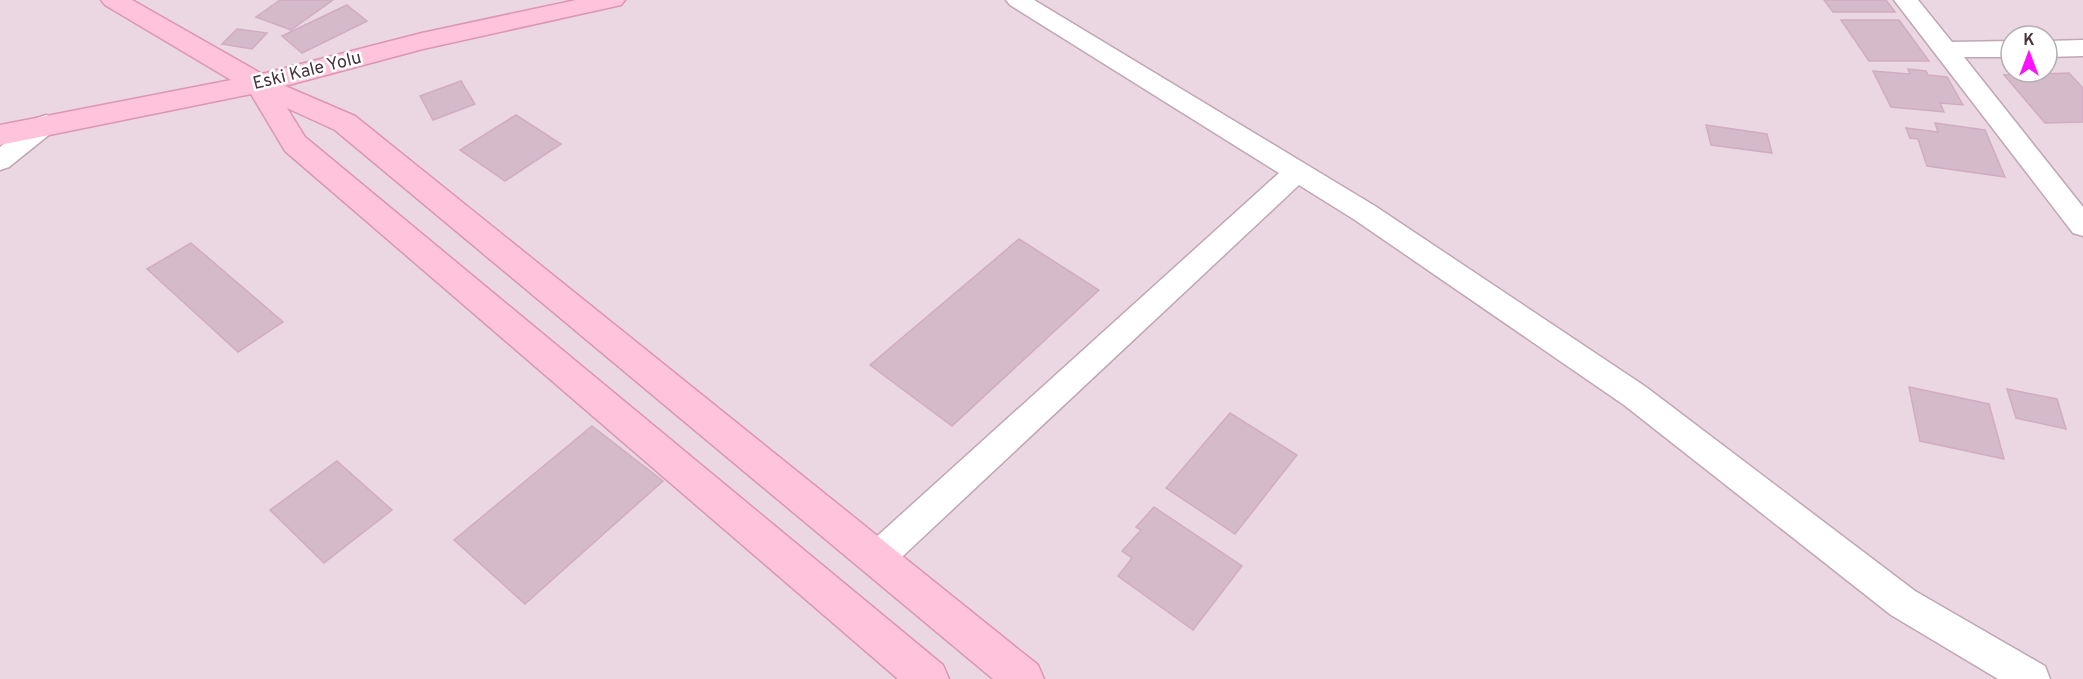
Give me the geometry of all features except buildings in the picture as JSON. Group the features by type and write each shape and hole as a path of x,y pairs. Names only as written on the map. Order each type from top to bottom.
{"street":[{"path":"114,0 258,84 345,123 1024,679"},
{"name":"Eski Kale Yolu","path":"0,135 46,124 258,84 422,41 612,0"},
{"path":"1018,0 1365,213 1635,396 1903,603 2032,679"},
{"path":"1906,0 2083,226"},
{"path":"2059,49 2083,48"},
{"path":"1947,50 1999,50"},
{"path":"258,84 295,144 929,679"},
{"path":"0,161 46,124"},
{"path":"876,559 1298,171"}],"shaded area":[{"path":"0,0 2083,0 2083,679 0,679"}]}
